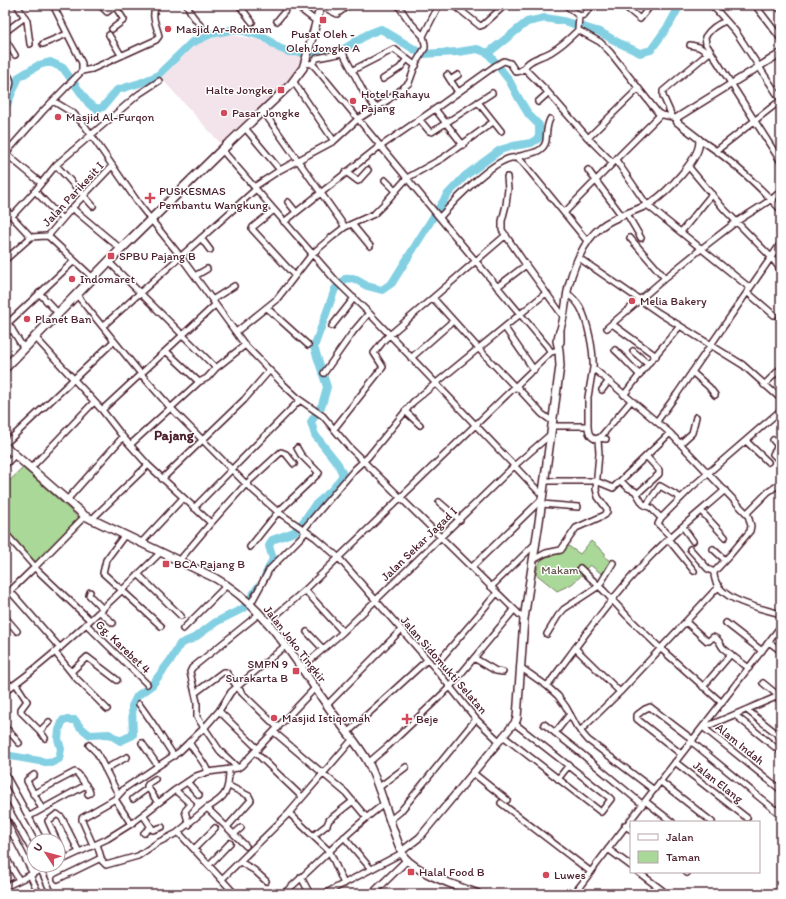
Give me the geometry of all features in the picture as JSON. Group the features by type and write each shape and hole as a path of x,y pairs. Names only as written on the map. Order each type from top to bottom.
{"main road":[{"path":"5,368 121,249 293,81 308,62 316,21 321,5"},
{"path":"515,722 517,718 525,609 534,560 560,366 558,345 560,342 560,332"},
{"name":"Jalan Joko Tingkir","path":"5,445 66,501 88,518 227,585 242,597 267,623 285,646 368,763 402,852 407,860 423,872 478,894"}],"street":[{"path":"17,5 28,24 30,44"},
{"path":"53,5 82,63 82,71"},
{"path":"100,5 107,12 115,6 124,20 112,29"},
{"path":"41,183 5,153 76,75 82,71 92,69 156,40 158,38 158,33 154,12 158,5"},
{"path":"187,5 192,15 203,28"},
{"path":"239,5 252,22"},
{"path":"277,21 290,5"},
{"path":"295,5 316,21"},
{"path":"321,5 337,14 349,5"},
{"path":"103,326 181,257 255,188 280,170 334,141 358,119 376,108 409,83 416,63 424,50 425,44 423,36 409,21 398,5"},
{"path":"423,36 439,5"},
{"path":"454,5 480,26 505,5"},
{"path":"566,5 579,17"},
{"path":"579,17 584,15 592,5"},
{"path":"623,5 640,19 651,5"},
{"path":"712,5 736,32 781,100 716,151"},
{"path":"755,5 781,39"},
{"path":"777,5 781,10"},
{"path":"5,32 25,17"},
{"path":"284,222 380,146 435,110 495,66 504,61 510,64 516,72 520,71 528,63 555,49 578,29 579,17"},
{"path":"726,21 713,28 705,37 709,52 781,162"},
{"path":"578,29 594,38 605,47 660,115 674,118 678,117 781,53"},
{"path":"43,44 67,34"},
{"path":"109,35 121,55"},
{"path":"5,39 15,56"},
{"path":"690,45 699,47 709,52"},
{"path":"353,70 394,49 407,59 416,63"},
{"path":"376,108 364,93 353,70 341,52 317,58 308,62 322,74 551,352"},
{"path":"709,52 663,91 663,96 674,118 679,123 736,167 781,210"},
{"path":"383,79 400,68 407,59"},
{"path":"524,68 548,92 588,138 614,161 647,205 701,249 774,315"},
{"path":"5,71 12,82 5,97"},
{"path":"458,75 449,78 458,92"},
{"path":"12,216 56,165 139,94 159,81"},
{"path":"293,81 334,141"},
{"path":"588,138 638,89"},
{"path":"538,102 548,92"},
{"path":"420,120 431,132 492,93"},
{"path":"53,101 74,113 80,119 151,220 181,257 245,344 269,371 300,400 323,416 349,447 524,619"},
{"path":"478,102 501,131"},
{"path":"435,110 463,145"},
{"path":"263,111 344,227"},
{"path":"564,213 660,115"},
{"path":"439,216 476,180 501,163 543,148 546,142 547,128 550,119"},
{"path":"236,332 277,299 312,254 344,227 374,214 407,178 463,145 493,122"},
{"path":"245,128 280,170"},
{"path":"560,332 567,293 579,258 587,241 605,223 647,205 666,190 688,166 699,148 699,139"},
{"path":"225,147 255,188 336,281 369,313 514,466 542,493 578,507"},
{"path":"513,158 520,160 524,164 587,241"},
{"path":"56,165 93,206"},
{"name":"Jalan Parikesit I","path":"48,236 112,166"},
{"path":"688,166 736,222 771,257 781,270"},
{"path":"346,172 358,181 368,170"},
{"path":"588,170 625,215 641,238"},
{"path":"507,177 506,205 502,226 503,231 563,316"},
{"path":"385,180 396,191"},
{"path":"35,191 62,220"},
{"path":"607,328 701,249 736,222 772,200 781,191"},
{"path":"681,232 712,194"},
{"path":"288,202 296,212"},
{"path":"72,208 121,249"},
{"path":"5,209 31,237"},
{"path":"274,210 252,229 295,276"},
{"path":"352,224 370,246"},
{"path":"334,429 383,367 374,353 389,335 506,235"},
{"path":"5,260 31,237 48,236 93,278"},
{"path":"201,238 210,250"},
{"path":"630,238 665,278"},
{"path":"657,421 781,243"},
{"path":"579,258 640,300 743,365 781,399"},
{"path":"24,348 6,320 39,293 74,261"},
{"path":"109,262 216,368"},
{"path":"497,287 526,265"},
{"path":"195,276 207,269"},
{"path":"102,410 183,335 214,303 234,286"},
{"path":"39,293 58,313"},
{"path":"249,604 268,570 405,411 419,397 546,293"},
{"path":"567,293 582,311 593,350 593,368 588,397 588,426 590,435 593,438 606,439"},
{"name":"Jalan Sidomukti Selatan","path":"76,294 140,374 170,408 246,484 278,512 338,557 434,667 476,719 601,812 611,798 569,765"},
{"path":"332,326 354,298"},
{"path":"433,298 478,348 542,414 552,427 588,426"},
{"path":"267,308 308,345"},
{"path":"324,373 353,332 369,313"},
{"path":"411,358 453,321"},
{"path":"612,324 656,356"},
{"path":"624,395 680,326"},
{"path":"505,328 534,370"},
{"path":"5,334 12,329"},
{"path":"35,337 102,410 123,437 148,465 211,523"},
{"path":"5,445 114,341"},
{"path":"130,445 199,382 207,378 216,368 245,344"},
{"path":"547,346 558,345"},
{"path":"267,623 305,590 534,370 558,345"},
{"path":"615,350 628,361 631,367 640,375"},
{"path":"166,351 199,382"},
{"path":"634,351 648,364"},
{"path":"593,368 670,433 747,513 751,523 750,531 714,572"},
{"path":"764,385 781,368"},
{"path":"162,479 244,400 269,371"},
{"path":"692,372 709,387 715,395"},
{"path":"602,390 608,382"},
{"path":"194,508 300,400"},
{"path":"534,560 546,553 561,550 576,528 606,514 608,509 597,494 596,481 599,453 598,439 631,401"},
{"path":"30,469 94,402"},
{"path":"694,571 658,524 661,518 692,487 781,410"},
{"path":"405,411 420,425"},
{"path":"681,444 692,432 696,417"},
{"name":"Jalan Sekar Jagad I","path":"301,668 343,632 460,520 552,427"},
{"path":"472,567 542,493 596,481 611,488 621,481 670,433"},
{"path":"66,501 123,437"},
{"path":"773,440 778,446 773,454 781,462"},
{"path":"746,441 768,462"},
{"path":"250,547 278,512 319,473 301,455 297,448"},
{"path":"179,561 246,484 282,452 286,454 294,464"},
{"path":"5,465 15,455"},
{"path":"637,494 659,474 659,470 646,456"},
{"path":"5,596 88,518 148,465"},
{"path":"621,481 637,494 642,504 653,509 661,518"},
{"path":"747,513 773,488 781,483"},
{"path":"646,506 660,486 681,498"},
{"path":"547,686 611,600 645,562 725,490"},
{"path":"141,543 183,498"},
{"path":"439,502 460,520"},
{"path":"702,511 725,537"},
{"path":"683,527 693,541"},
{"name":"Gg. Karebet 4","path":"5,533 35,567 147,684"},
{"path":"124,536 106,560 103,572 161,626"},
{"path":"491,587 536,542"},
{"path":"713,548 725,560"},
{"path":"690,549 708,569 714,572"},
{"path":"5,691 56,652 139,575 160,553"},
{"path":"547,634 564,609 599,586 613,563"},
{"path":"580,568 660,648 722,703"},
{"path":"714,572 719,586 734,600 781,614"},
{"path":"139,575 181,616"},
{"path":"184,629 227,585"},
{"path":"580,731 620,692 719,586"},
{"path":"305,590 343,632"},
{"path":"10,591 60,648"},
{"path":"90,592 89,594 113,624"},
{"path":"434,667 497,593"},
{"path":"368,763 388,746 450,686 516,611 525,609"},
{"path":"238,768 220,751 198,717 198,703 190,674 192,668 259,614"},
{"path":"5,617 17,631"},
{"path":"686,622 707,641 710,641 713,637 716,637 730,654 749,668"},
{"path":"726,623 762,651"},
{"path":"574,894 781,626"},
{"path":"327,705 401,630"},
{"path":"307,632 323,649"},
{"path":"769,642 781,651"},
{"path":"229,769 229,786 226,792 220,799 207,808 188,825 135,857 108,864 103,862 82,819 114,799 125,788 174,756 205,727 219,711 228,695 285,646"},
{"path":"575,648 620,692"},
{"path":"56,652 71,672 107,709"},
{"path":"703,687 730,654"},
{"path":"71,672 88,657 116,680"},
{"path":"474,658 496,671 504,672"},
{"path":"348,734 427,660"},
{"path":"520,667 547,686 563,702 580,731 593,744 654,790"},
{"path":"195,693 224,671 276,730 346,793 366,817"},
{"path":"5,680 27,701 21,712 45,738"},
{"path":"703,728 780,696 763,683"},
{"path":"66,858 107,839 131,824 175,790 196,776 208,772 238,768 244,764 315,688"},
{"path":"139,704 154,724 157,732 174,756"},
{"path":"682,754 637,719 637,715 650,707 781,815"},
{"path":"747,710 781,737"},
{"path":"219,711 302,797"},
{"path":"555,733 570,714"},
{"path":"735,715 781,752"},
{"path":"390,820 400,812 476,719"},
{"path":"40,731 48,722"},
{"path":"324,894 402,852 420,837 515,722 569,765 558,779"},
{"path":"544,724 644,803 671,821"},
{"path":"5,728 19,743"},
{"name":"Alam Indah","path":"703,728 781,790"},
{"path":"222,879 289,812 352,740"},
{"path":"189,742 205,764 208,772"},
{"path":"142,743 158,766"},
{"path":"89,745 97,753 118,794"},
{"path":"105,769 127,757"},
{"name":"Jalan Elang","path":"675,762 747,818"},
{"path":"378,788 406,767"},
{"path":"33,794 73,772 77,773 86,785 90,792 88,794"},
{"path":"473,773 504,801 591,872"},
{"path":"5,774 37,833"},
{"path":"34,775 26,780 42,809"},
{"path":"133,799 148,788 148,784 154,779"},
{"path":"187,782 199,795"},
{"path":"661,782 711,821"},
{"path":"28,817 86,785"},
{"path":"227,827 251,800 249,796 229,786"},
{"path":"148,788 158,803"},
{"path":"175,790 191,804 185,811 188,825"},
{"path":"114,799 131,824"},
{"path":"313,836 327,824 329,820 353,801"},
{"path":"5,803 26,840"},
{"path":"283,894 366,817 384,804"},
{"path":"207,808 246,846"},
{"path":"775,810 781,808"},
{"path":"289,812 330,852 344,884"},
{"path":"54,833 48,821 56,814 62,818 79,852"},
{"path":"143,815 155,831 162,827"},
{"path":"5,819 32,874 39,894"},
{"path":"626,825 630,829"},
{"path":"144,832 151,827"},
{"path":"194,849 215,828"},
{"path":"234,834 241,828"},
{"path":"177,833 180,834 209,864 235,894"},
{"path":"344,837 371,869"},
{"path":"209,864 230,843"},
{"path":"608,849 630,865"},
{"path":"5,856 19,880"},
{"path":"58,879 101,858"},
{"path":"372,894 407,860"},
{"path":"240,862 254,870 266,881"},
{"path":"44,873 52,894"},
{"path":"639,873 662,890"},
{"path":"6,885 32,874"},
{"path":"301,878 310,894"},
{"path":"775,894 781,888"}],"shaded area":[{"name":"Pasar Jongke","path":"225,34 260,40 280,53 302,57 288,82 222,145 161,78 195,45"}],"green space":[{"path":"23,468 80,519 35,565 5,531 5,485"},
{"name":"Makam","path":"591,541 605,553 605,557 610,561 602,574 590,565 586,569 580,565 578,571 582,575 572,584 557,591 536,574 540,563 545,558 563,551 567,545 580,554"}],"waterway":[{"path":"5,109 19,77 39,65 50,62 63,68 89,104 97,109 103,107 117,90 157,76 191,43 211,34 231,30 243,31 264,37 279,48 289,52 320,53 344,49 368,34 381,29 422,54 458,52 477,49 488,53 527,22 545,18 563,21 600,32 640,53 651,50 669,25 680,5"},
{"path":"265,576 273,559 269,546 272,540 294,532 304,521 314,506 333,489 343,475 338,464 315,435 311,422 322,405 327,387 314,347 335,289 345,279 353,278 367,286 382,290 392,283 447,195 465,176 500,150 531,143 539,138 539,125 529,115 509,80 488,53"},
{"path":"5,755 51,763 59,759 61,749 58,739 59,730 63,720 75,720 80,727 90,735 109,734 120,741 133,735 132,706 137,696 152,685 173,657 180,644 194,638 216,622 244,608 258,587"}],"place":[{"name":"Pusat Oleh - Oleh Jongke A","path":"323,20"},
{"name":"Masjid Ar-Rohman","path":"168,29"},
{"name":"Halte Jongke","path":"281,90"},
{"name":"Hotel Rahayu Pajang","path":"353,101"},
{"name":"Pasar Jongke","path":"224,113"},
{"name":"Masjid Al-Furqon","path":"58,117"},
{"name":"PUSKESMAS Pembantu Wangkung","path":"150,198"},
{"name":"SPBU Pajang B","path":"111,256"},
{"name":"Indomaret","path":"72,279"},
{"name":"Melia Bakery","path":"632,301"},
{"name":"Planet Ban","path":"27,319"},
{"name":"BCA Pajang B","path":"166,564"},
{"name":"SMPN 9 Surakarta B","path":"296,671"},
{"name":"Masjid Istiqomah","path":"274,718"},
{"name":"Beje","path":"407,719"},
{"name":"Halal Food B","path":"411,872"},
{"name":"Luwes","path":"546,875"}],"district":[{"name":"Pajang","path":"174,435"}]}
